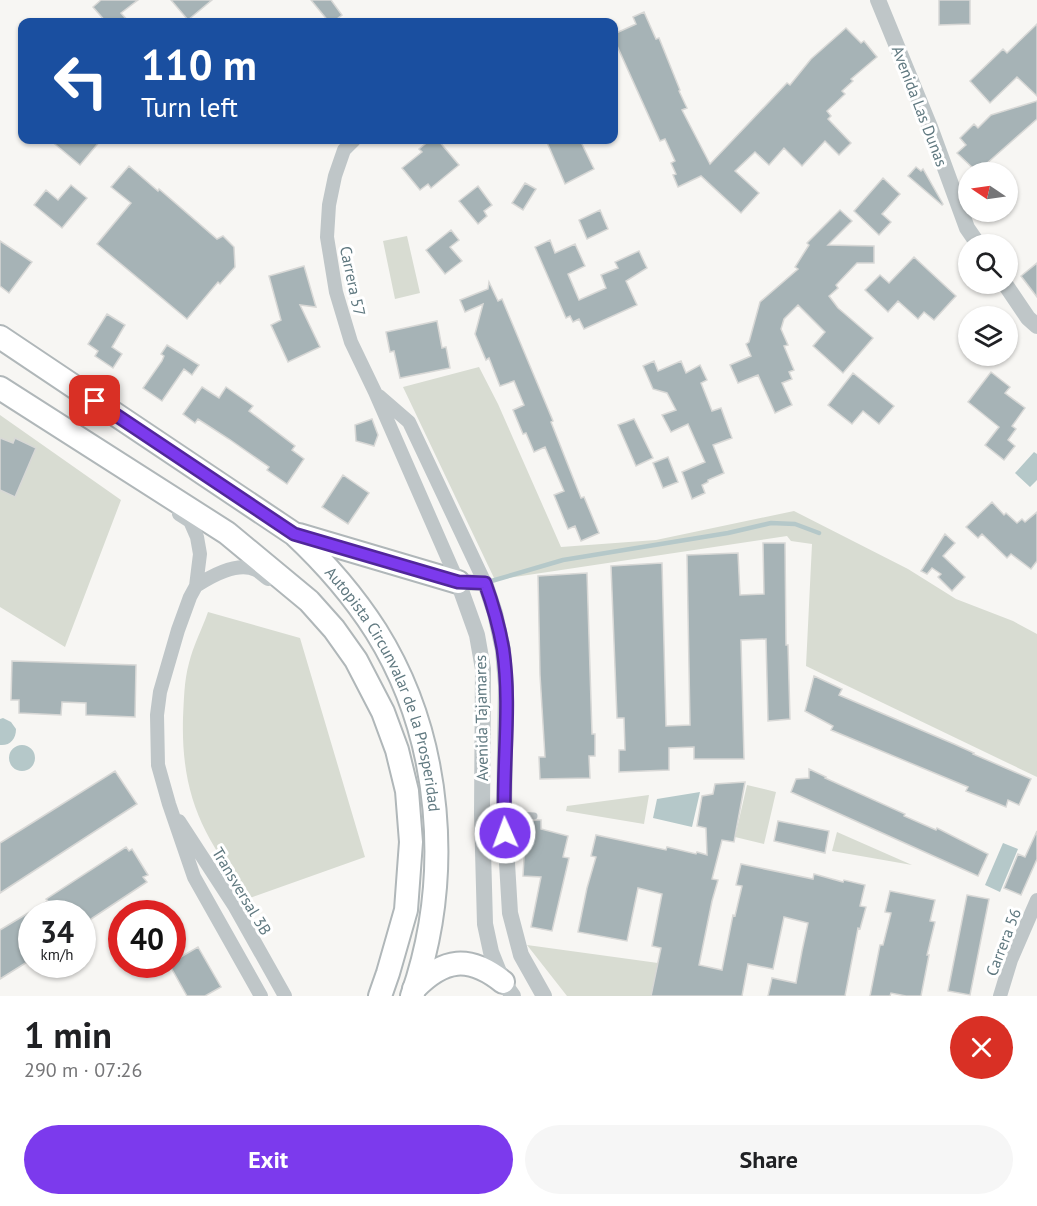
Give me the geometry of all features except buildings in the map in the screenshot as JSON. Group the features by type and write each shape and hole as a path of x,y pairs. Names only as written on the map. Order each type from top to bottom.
{"highway":[{"name":"Autopista Circunvalar de la Prosperidad","path":"0,337 294,534 321,560 357,603 377,633 400,679 423,743 435,812 437,868 430,926 413,992"},
{"name":"Autopista Circunvalar de la Prosperidad","path":"0,388 98,449 226,534 309,601 334,629 361,670 386,721 397,750 407,791 411,842 406,910 380,996"},
{"path":"294,534 458,582"},
{"path":"413,992 428,974 447,965 467,963 487,969 508,989"}],"street":[{"name":"Avenida Las Dunas","path":"878,0 971,234"},
{"name":"Carrera 57","path":"350,144 344,150 335,176 329,206 327,237 330,265 344,320 363,370 375,392 458,582"},
{"path":"1012,294 1028,318 1037,326"},
{"name":"Carrera 57","path":"375,392 409,422 485,583"},
{"name":"Transversal 3B","path":"98,449 101,459 190,521 197,537 200,554 196,586 189,597 168,660 157,716 158,765 194,877 261,996"},
{"path":"196,586 224,572 241,568 254,569 298,600 309,601"},
{"path":"458,582 485,583"},
{"name":"Avenida Tajamares","path":"458,582 477,634 483,669 482,813 485,924 491,952 508,989"},
{"name":"Avenida Tajamares","path":"485,583 495,613 503,650 506,685 504,813 510,913 521,955 544,996"},
{"name":"Transversal 3B","path":"169,804 235,907 285,996"},
{"name":"Carrera 56","path":"1000,996 1011,960 1037,900"}],"lane":[{"path":"400,451 423,450"},
{"path":"482,813 534,816"}],"shaded area":[{"path":"407,236 420,293 395,299 383,241"},
{"path":"479,367 498,404 561,547 656,540 794,511 908,569 956,599 1013,621 1037,634 1037,777 806,666 812,544 791,541 787,536 495,580 403,387"},
{"path":"0,415 121,500 65,647 0,607"},
{"path":"1034,452 1037,454 1037,480 1030,487 1015,473"},
{"path":"208,612 300,638 365,857 250,898 219,855 198,814 191,793 183,746 187,670"},
{"path":"0,719 11,722 16,733 14,739 9,743 0,745"},
{"path":"22,745 31,749 35,758 31,767 22,771 13,767 9,758 13,749"},
{"path":"747,785 776,792 764,844 735,837"},
{"path":"700,792 692,827 653,818 657,799"},
{"path":"649,795 644,824 566,811 567,806"},
{"path":"837,832 912,865 832,851"},
{"path":"1003,843 1018,849 1000,892 985,885"},
{"path":"527,945 658,963 651,996 567,996"}],"waterway":[{"path":"488,582 563,560 728,533 771,523 795,524 819,533"}],"route":[{"path":"95,401 294,534 458,582 485,583 495,613 503,650 506,685 505,833"}]}
